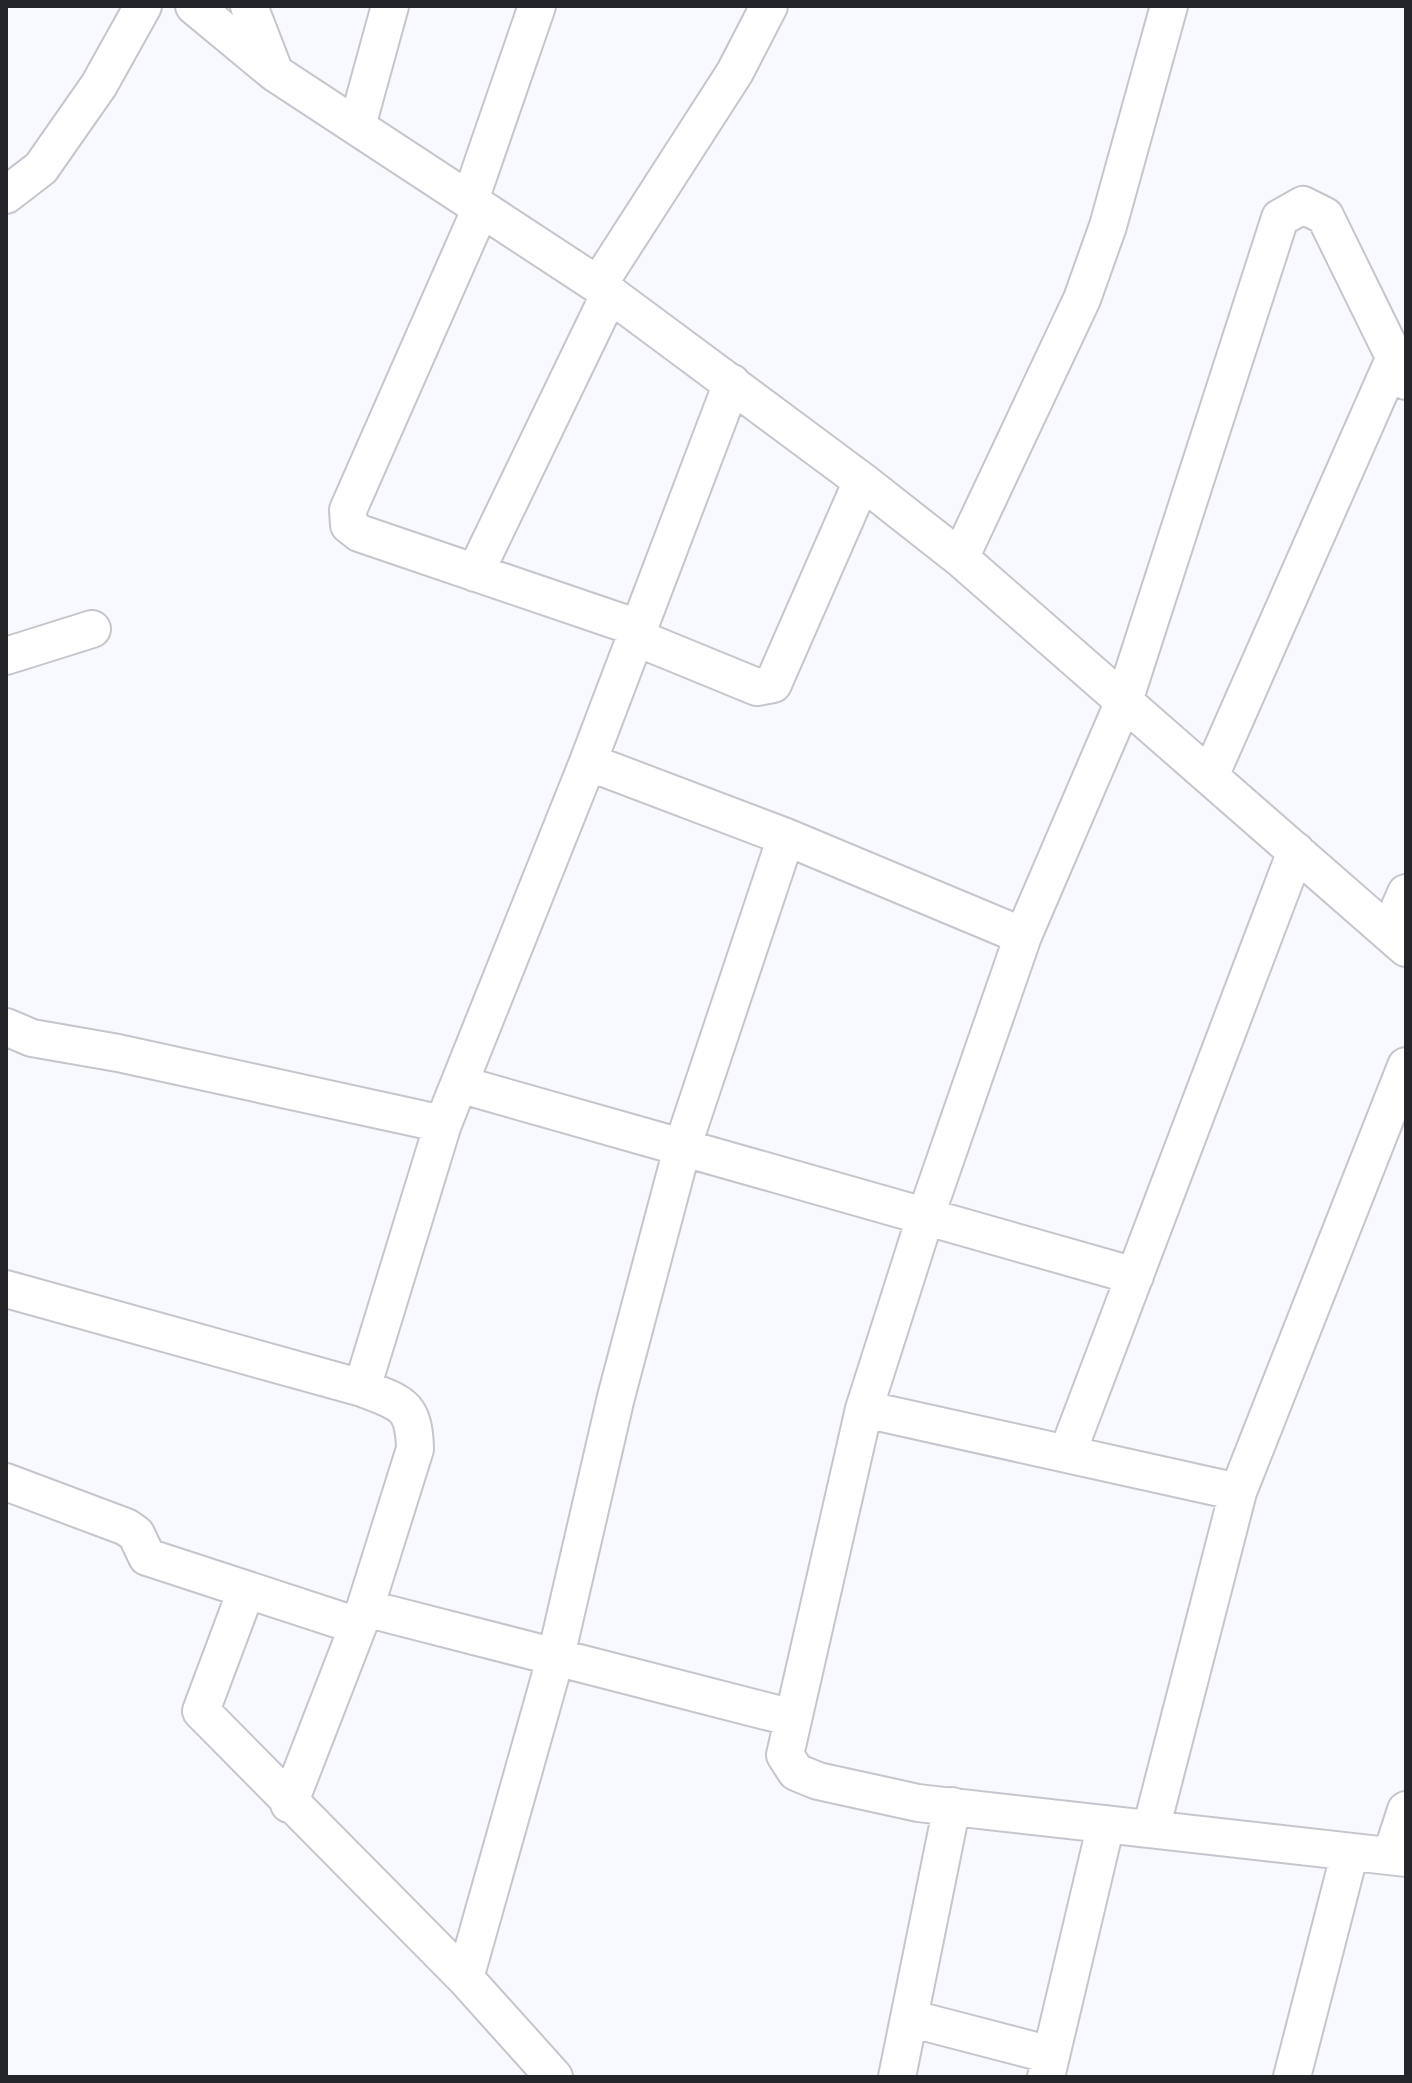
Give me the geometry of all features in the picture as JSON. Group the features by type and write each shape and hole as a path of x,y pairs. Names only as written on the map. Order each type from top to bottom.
{"street":[{"path":"6,193 41,168 99,85 143,6"},
{"path":"194,6 275,73 604,289 862,481 960,558 1397,940"},
{"path":"249,6 275,73"},
{"path":"357,126 390,6"},
{"path":"537,6 476,204 348,510 349,525 359,533 637,633 757,687 773,684 862,481"},
{"path":"475,573 604,289 735,72 769,6"},
{"path":"960,558 1082,299 1108,226 1169,6"},
{"path":"1210,776 1400,370 1325,216 1303,205 1280,218 1124,701 1023,936 925,1218 864,1409 785,1755 796,1772 818,1781 952,1806 1398,1857 1406,1810"},
{"path":"362,1388 443,1124 588,762 732,383"},
{"path":"6,656 92,629"},
{"path":"588,762 786,837 1023,936"},
{"path":"465,1978 556,1656 616,1397 683,1145 786,837"},
{"path":"1067,1454 1296,851"},
{"path":"1397,940 1406,893"},
{"path":"15,1037 443,1124"},
{"path":"1151,1829 1238,1492 1406,1066"},
{"path":"459,1084 683,1145 925,1218 1135,1276"},
{"path":"6,1289 362,1388 404,1405 415,1424 415,1449 362,1617 289,1804"},
{"path":"864,1409 1238,1492"},
{"path":"6,1482 126,1527 136,1534 147,1557 246,1591 556,1656 793,1718"},
{"path":"246,1591 201,1711 289,1804 465,1978 554,2077"},
{"path":"897,2077 952,1806"},
{"path":"909,2018 1048,2066 1106,1824"},
{"path":"1292,2077 1350,1852"}]}
